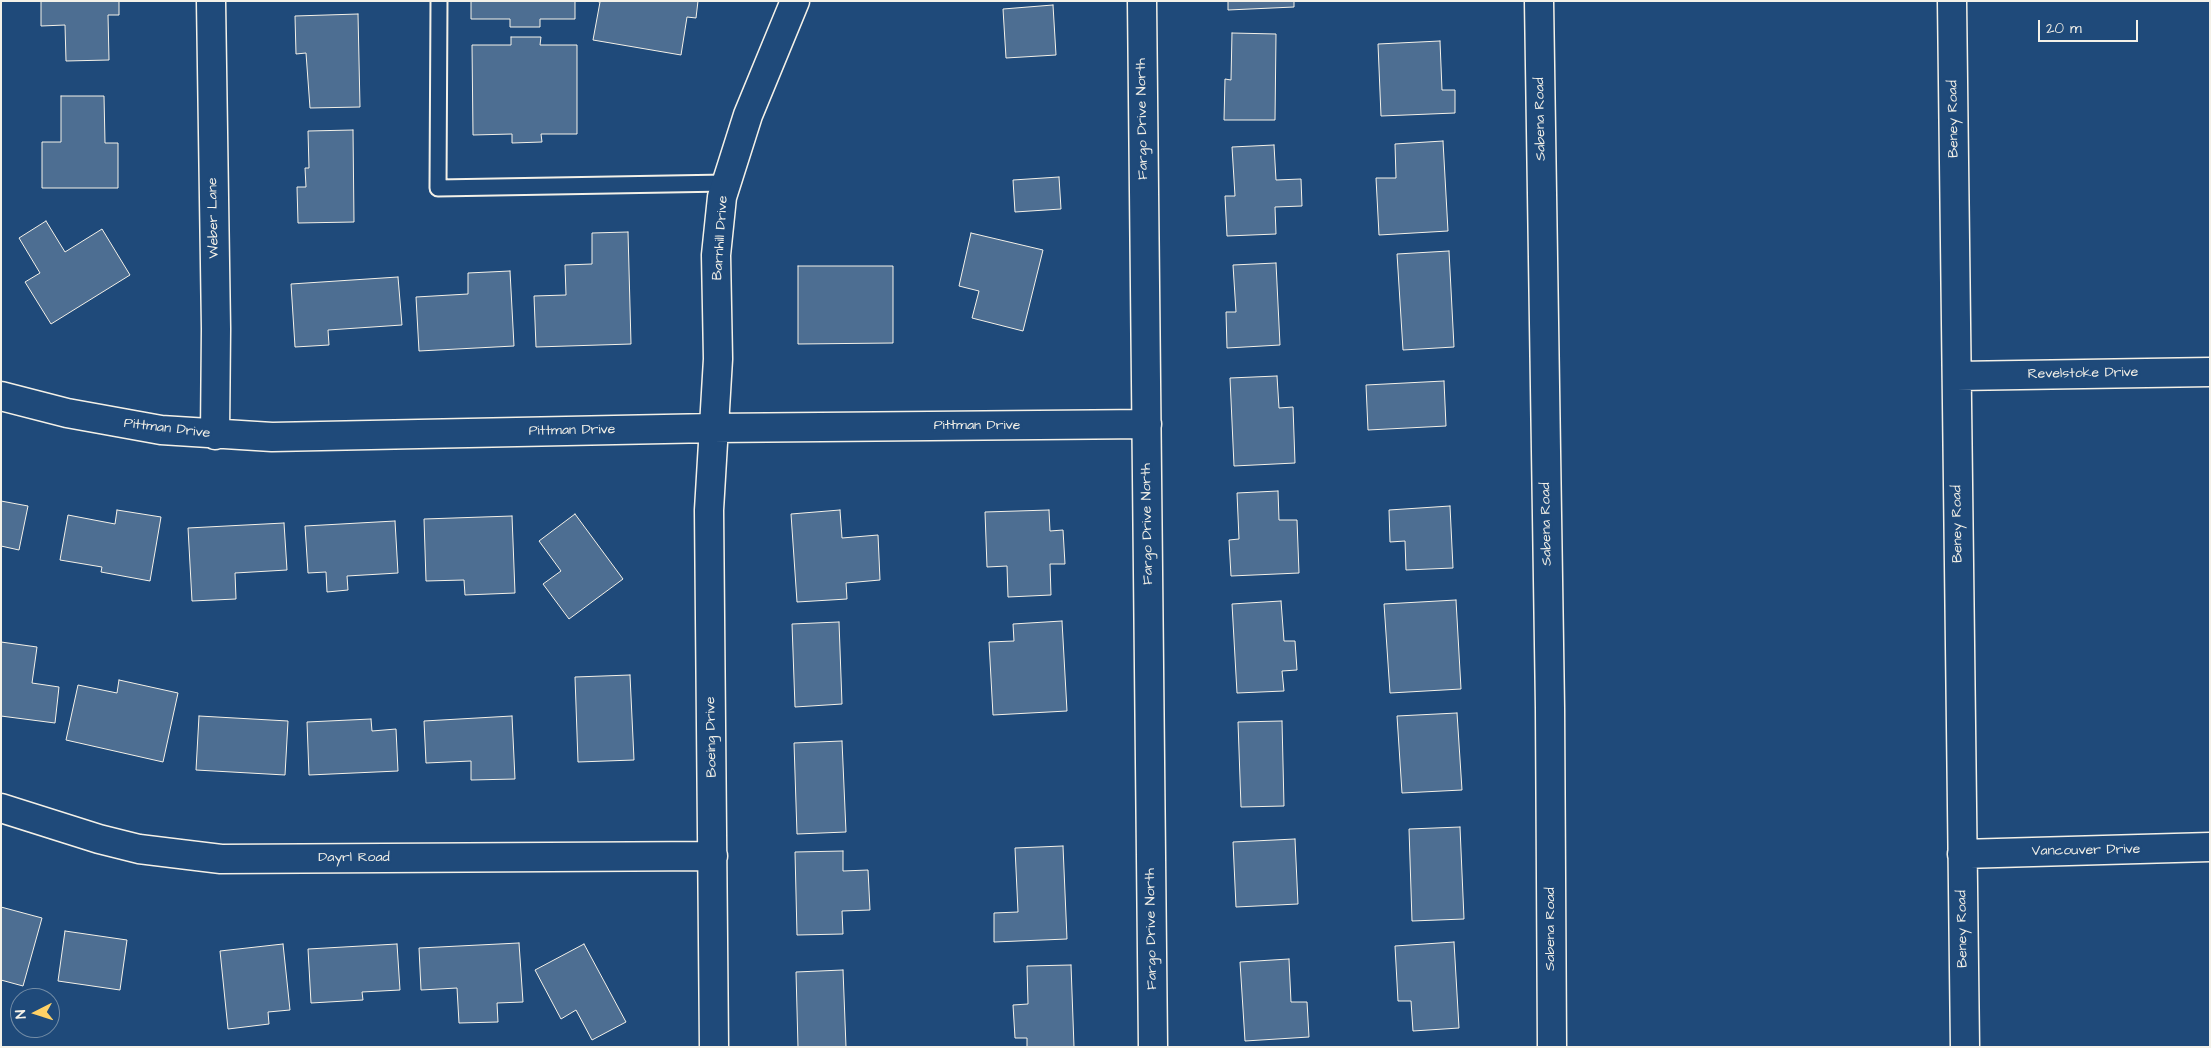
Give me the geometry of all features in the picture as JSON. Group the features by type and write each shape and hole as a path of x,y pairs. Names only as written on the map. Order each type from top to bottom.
{"street":[{"name":"Weber Lane","path":"211,1 216,329 215,435"},
{"name":"Barnhill Drive","path":"713,428 718,359 716,255 722,197 748,115 796,1"},
{"name":"Fargo Drive North","path":"1142,1 1153,1047"},
{"name":"Sabena Road","path":"1539,1 1550,718 1552,1047"},
{"name":"Beney Road","path":"1952,1 1965,1047"},
{"name":"Revelstoke Drive","path":"1957,376 2210,372"},
{"name":"Pittman Drive","path":"1,396 67,413 161,430 215,435 272,437 713,428 1146,424"},
{"name":"Boeing Drive","path":"713,428 709,510 714,1047"},
{"name":"Dayrl Road","path":"1,808 99,839 139,849 221,859 713,856"},
{"name":"Vancouver Drive","path":"1962,854 2210,847"}],"lane":[{"path":"439,1 438,188 726,183"}],"building":[{"path":"41,1 119,1 119,15 108,15 109,60 66,61 65,25 41,26"},
{"path":"471,1 575,1 575,19 540,19 540,27 510,27 510,19 471,19"},
{"path":"595,1 698,1 696,18 687,17 681,55 593,40 600,2"},
{"path":"1228,1 1294,1 1294,7 1228,10"},
{"path":"1053,5 1056,55 1006,58 1003,9"},
{"path":"358,14 360,107 310,108 306,53 296,54 295,16"},
{"path":"1232,33 1276,34 1275,120 1224,120 1225,79 1231,80"},
{"path":"511,37 541,37 540,45 577,45 577,134 541,134 542,142 512,143 512,134 473,135 472,45 511,45"},
{"path":"1440,41 1442,90 1455,90 1455,113 1381,116 1378,44"},
{"path":"61,96 104,96 105,143 118,143 118,188 42,188 42,142 61,142"},
{"path":"353,130 354,222 298,223 297,187 306,187 305,168 309,168 308,131"},
{"path":"1443,141 1448,231 1379,235 1376,178 1396,178 1395,144"},
{"path":"1274,145 1276,180 1301,179 1302,206 1275,207 1276,234 1227,236 1225,196 1235,196 1232,147"},
{"path":"1059,177 1061,209 1015,212 1013,180"},
{"path":"46,221 65,252 102,229 130,275 51,324 25,282 40,273 19,238"},
{"path":"628,232 631,344 536,347 534,296 566,295 565,265 592,264 592,233"},
{"path":"971,233 1043,250 1023,331 972,318 979,291 959,286"},
{"path":"1449,251 1454,347 1403,350 1397,254"},
{"path":"1276,263 1280,345 1227,348 1226,312 1236,312 1233,265"},
{"path":"798,266 893,266 893,343 798,344"},
{"path":"510,271 514,346 419,351 416,297 468,294 468,273"},
{"path":"398,277 402,325 328,330 329,345 295,347 291,284"},
{"path":"1277,376 1279,408 1293,407 1295,463 1234,466 1230,378"},
{"path":"1444,381 1446,426 1368,430 1366,385"},
{"path":"1278,491 1279,520 1297,520 1299,573 1231,576 1229,540 1239,539 1237,493"},
{"path":"1,501 28,506 19,550 1,546"},
{"path":"1450,506 1453,568 1406,570 1405,541 1390,542 1389,510"},
{"path":"117,510 161,517 150,581 101,572 102,567 60,560 68,515 115,524"},
{"path":"840,510 842,538 878,535 880,580 846,583 847,599 797,602 791,514"},
{"path":"1049,510 1050,531 1063,530 1065,564 1050,564 1051,595 1008,597 1007,566 987,567 985,512"},
{"path":"575,514 623,579 569,619 543,584 561,571 539,541"},
{"path":"512,516 515,593 465,595 464,580 426,581 424,519"},
{"path":"395,521 398,573 347,576 348,590 327,592 326,572 308,573 305,526"},
{"path":"284,523 287,570 235,573 236,599 192,601 188,528"},
{"path":"1456,600 1461,689 1390,693 1384,604"},
{"path":"1281,601 1284,641 1295,641 1297,670 1282,671 1284,691 1237,693 1232,604"},
{"path":"1062,621 1067,711 993,715 989,642 1014,641 1013,624"},
{"path":"839,622 842,704 795,707 792,624"},
{"path":"1,642 37,647 32,683 59,687 55,723 1,716"},
{"path":"630,675 634,760 578,762 575,677"},
{"path":"119,680 178,693 163,762 66,740 78,685 117,693"},
{"path":"1457,713 1462,790 1402,793 1397,716"},
{"path":"199,716 288,721 285,775 196,770"},
{"path":"512,716 515,779 471,780 471,761 426,763 424,721"},
{"path":"371,719 372,731 396,729 398,771 309,775 307,722"},
{"path":"1282,721 1284,806 1241,807 1238,722"},
{"path":"842,741 846,832 797,834 794,743"},
{"path":"1460,827 1464,919 1412,921 1409,829"},
{"path":"1295,839 1298,904 1236,907 1233,842"},
{"path":"1063,846 1067,939 994,942 994,913 1018,912 1015,848"},
{"path":"843,851 843,871 868,870 870,910 842,911 843,934 797,935 795,852"},
{"path":"1,907 42,918 23,986 1,980"},
{"path":"65,931 127,940 120,990 58,981"},
{"path":"1454,942 1459,1028 1413,1031 1411,1001 1398,1001 1395,946"},
{"path":"519,943 523,1002 497,1003 498,1022 459,1023 457,988 421,990 419,948"},
{"path":"283,944 290,1010 268,1012 269,1024 228,1029 220,951"},
{"path":"397,944 400,990 362,992 363,1000 311,1003 308,949"},
{"path":"584,944 626,1022 592,1040 576,1010 561,1019 535,970"},
{"path":"1289,959 1291,1002 1307,1002 1309,1037 1245,1041 1240,962"},
{"path":"1071,965 1074,1047 1027,1047 1027,1038 1015,1038 1013,1005 1028,1004 1027,966"},
{"path":"843,970 846,1047 798,1047 796,972"}]}
